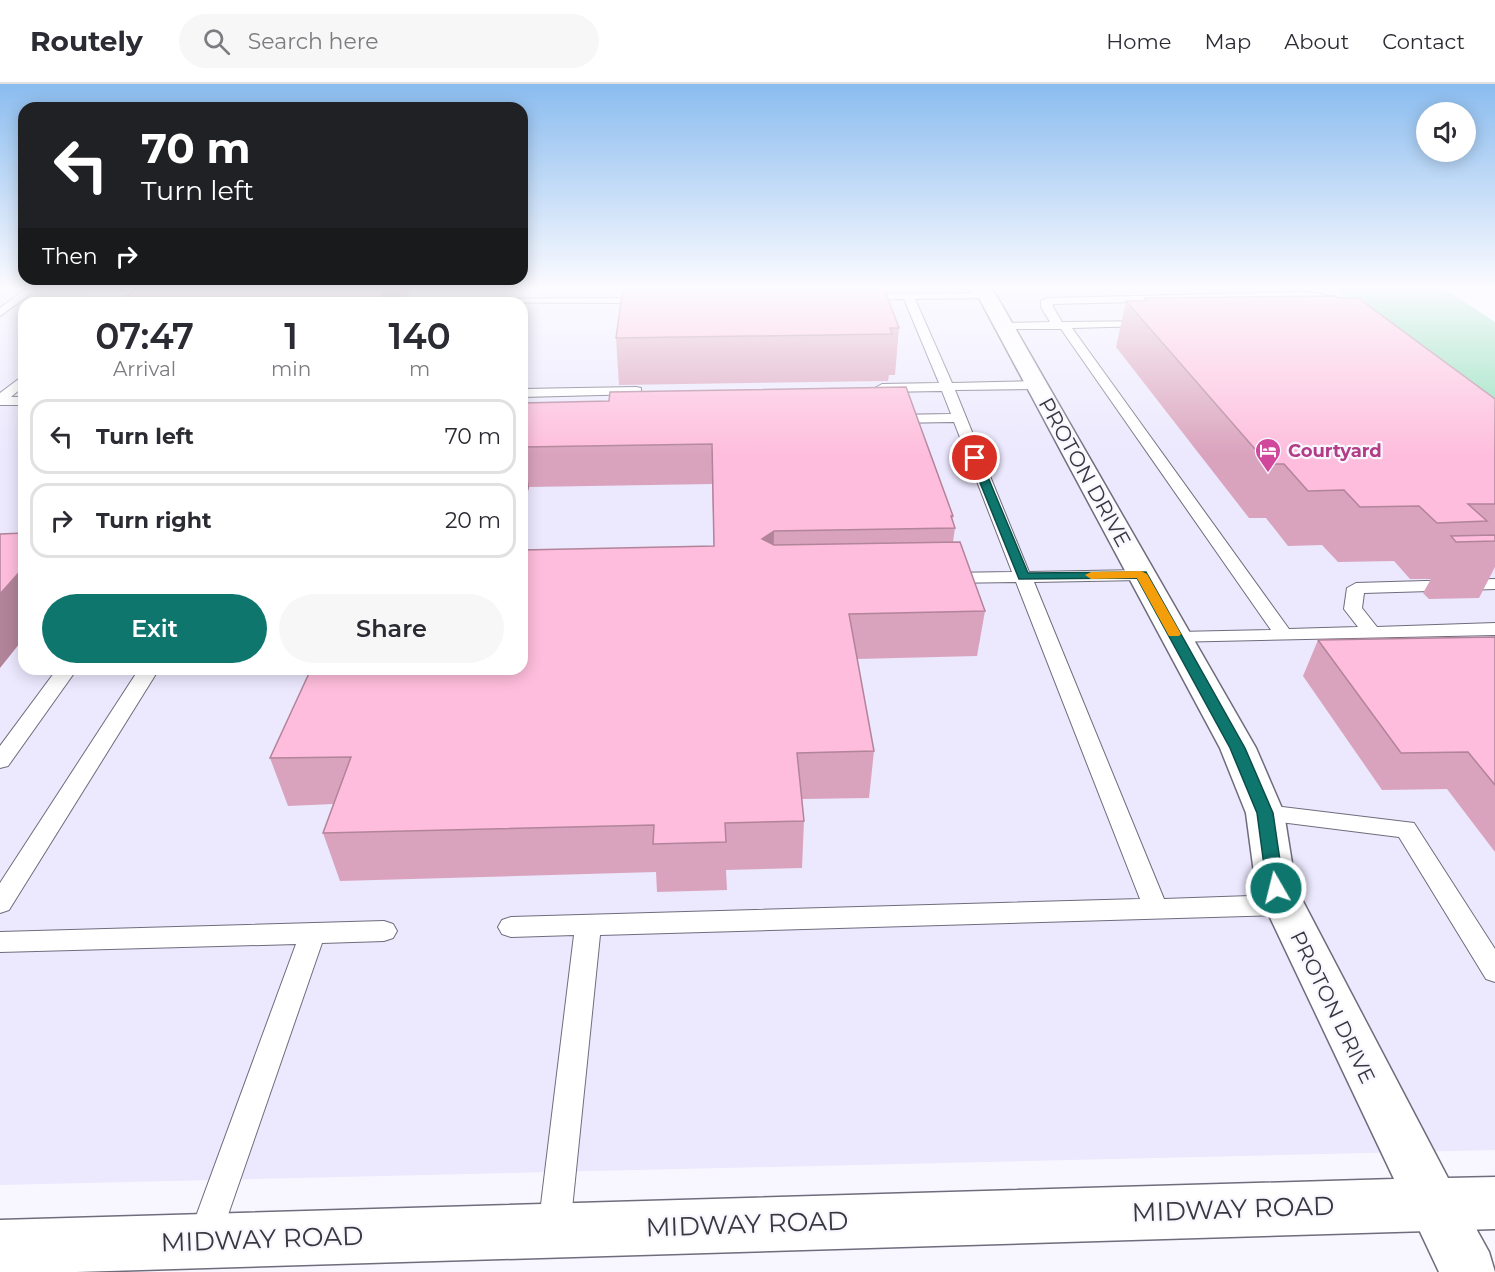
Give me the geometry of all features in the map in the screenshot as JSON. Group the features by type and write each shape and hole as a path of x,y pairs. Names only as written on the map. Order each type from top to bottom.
{"street":[{"name":"PROTON DRIVE","path":"1013,343 1238,748 1265,813 1276,888 1283,905 1469,1272"},
{"name":"MIDWAY ROAD","path":"0,1247 1495,1203"}],"lane":[{"path":"928,343 1156,909"},
{"path":"1074,343 1284,635"},
{"path":"0,400 18,384"},
{"path":"863,388 1038,385"},
{"path":"528,393 648,391"},
{"path":"0,400 18,401"},
{"path":"877,419 959,418"},
{"path":"928,578 1141,574"},
{"path":"1372,632 1353,609 1356,588 1495,584"},
{"path":"1177,638 1495,629"},
{"path":"0,760 63,675"},
{"path":"0,903 145,675"},
{"path":"1265,813 1406,829 1495,971"},
{"path":"511,927 1283,905"},
{"path":"554,1230 588,925"},
{"path":"0,942 384,931"},
{"path":"203,1241 313,933"}],"shaded area":[{"path":"0,343 18,343 18,675 528,675 528,343 1408,343 1495,409 1495,1150 0,1185"}],"green space":[{"path":"1408,343 1495,343 1495,409"}],"building":[{"path":"1163,343 1420,343 1495,399 1495,504 1468,504 1487,521 1437,523 1419,506 1360,507 1344,490 1308,491 1284,464 1268,464"},
{"path":"906,387 953,516 951,516 955,528 774,531 762,539 774,545 960,542 985,611 849,614 874,751 797,753 804,821 725,823 726,842 653,844 654,825 323,833 351,757 270,758 308,675 528,675 528,550 714,546 712,444 528,447 528,403 609,401 610,392"},
{"path":"18,533 18,574 0,594 0,534"},
{"path":"1495,535 1495,541 1456,542 1451,536"},
{"path":"1495,637 1495,785 1468,752 1401,753 1318,640"}],"slow traffic":[{"path":"1091,575 1141,574 1174,634"}],"place":[{"name":"Courtyard","path":"1268,474"}],"route":[{"path":"975,458 1023,577 1141,574 1238,748 1265,813 1276,888"}]}
